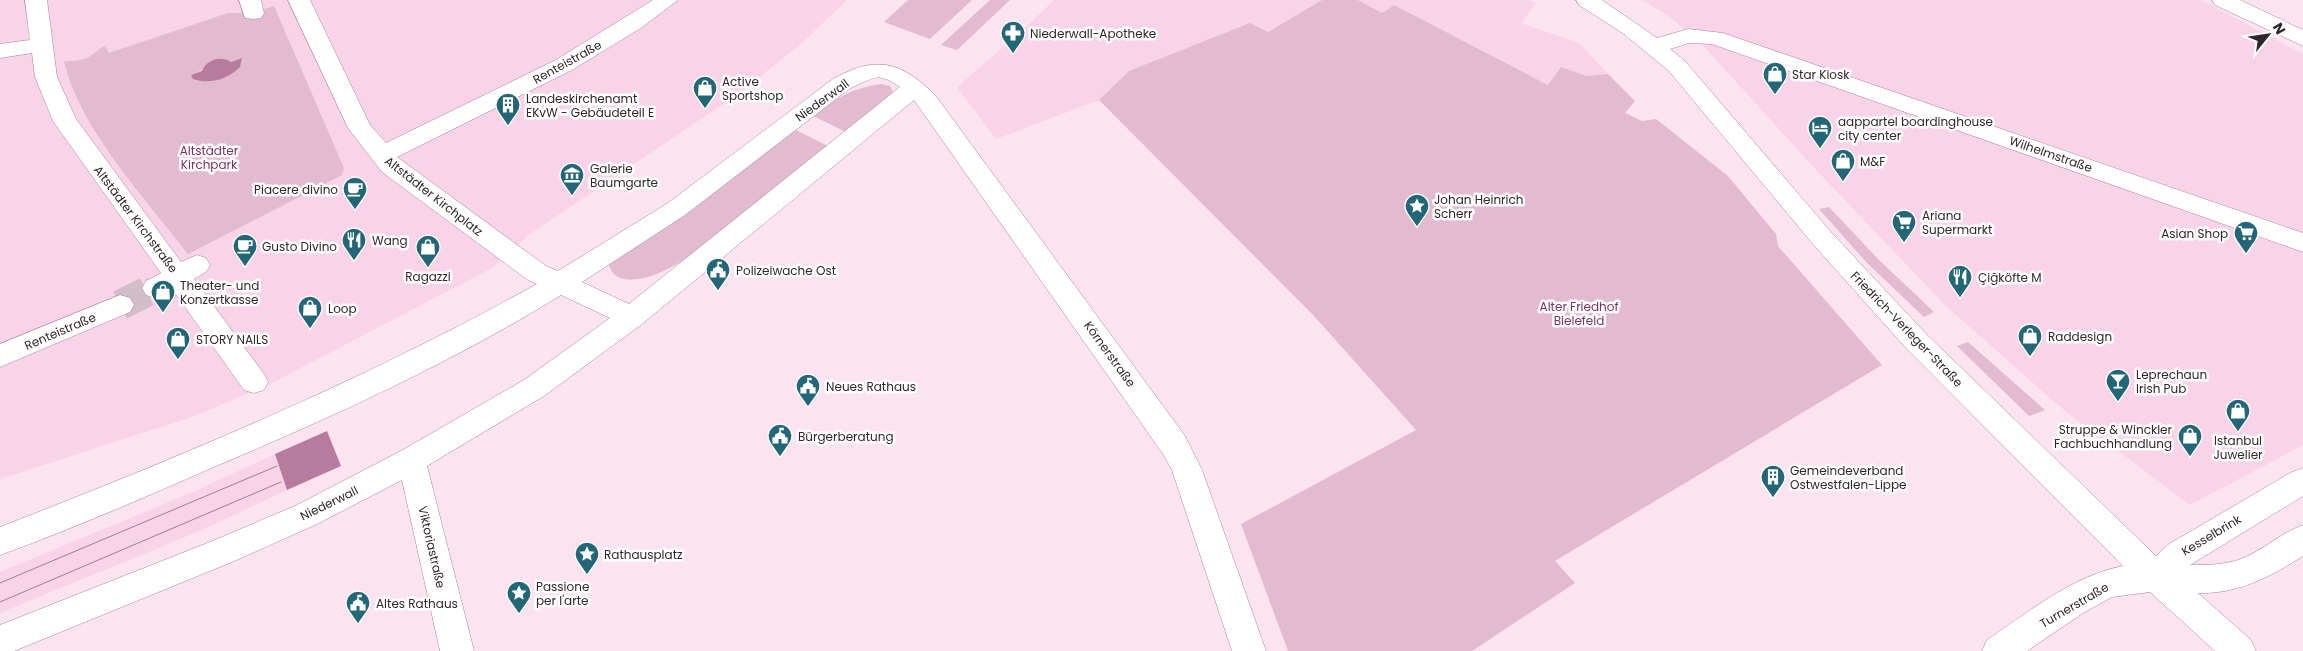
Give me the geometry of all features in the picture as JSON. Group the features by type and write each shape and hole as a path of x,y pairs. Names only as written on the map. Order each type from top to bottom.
{"street":[{"name":"Altstädter Kirchstraße","path":"36,0 41,45 56,73 65,121 93,144 188,271 254,382"},
{"name":"Altstädter Kirchplatz","path":"299,0 360,128 391,166 520,262 558,284"},
{"name":"Renteistraße","path":"381,155 501,99 632,24 667,0"},
{"name":"Friedrich-Verleger-Straße","path":"1587,0 1655,46 1677,66 1828,244 1916,342 2155,576 2239,651"},
{"path":"2223,0 2303,39"},
{"name":"Wilhelmstraße","path":"1655,46 1688,36 1715,38 2303,243"},
{"path":"0,51 41,45"},
{"name":"Niederwall","path":"0,541 133,488 322,407 469,334 558,284 665,218 852,77 868,72 886,70 908,81 632,317 534,388 373,481 265,534 0,641"},
{"name":"Körnerstraße","path":"908,81 927,100 1174,445 1187,470 1249,651"},
{"path":"155,288 188,271"},
{"path":"558,284 632,317"},
{"name":"Renteistraße","path":"0,356 120,305"},
{"name":"Viktoriastraße","path":"415,472 457,651"},
{"name":"Kesselbrink","path":"2155,576 2180,554 2303,481"},
{"path":"2155,576 2211,579 2236,575 2258,566 2303,539"},
{"name":"Turnerstraße","path":"1999,651 2099,587 2115,582 2155,576"}],"shaded area":[{"path":"0,0 847,0 803,42 741,92 530,234 492,268 270,384 195,416 0,479"},
{"path":"1054,0 1322,0 1267,32 1129,71 1099,100 996,139 957,87 1021,32"},
{"path":"1358,0 1528,0 1536,3 1521,23 1579,43 1608,74 1587,76 1561,67 1548,85 1394,5 1382,13"},
{"path":"1642,0 2201,0 2303,54 2303,445 2190,505 2065,411 1947,307 1818,172 1699,41 1667,15"},
{"path":"242,58 240,67 230,75 218,80 199,81 193,79 191,75 202,71 210,61 223,59 231,62"},
{"path":"327,431 341,466 287,490 275,454"},
{"path":"275,454 287,490 202,530 0,613 0,572 193,492"}],"green space":[{"path":"908,0 972,0 930,39 884,22"},
{"path":"990,0 1010,0 957,50 941,45"},
{"name":"Alter Friedhof Bielefeld","path":"1322,0 1358,0 1382,13 1394,5 1548,85 1561,67 1587,76 1608,74 1635,101 1625,113 1642,121 1656,119 1728,176 1776,234 1778,246 1882,365 1555,561 1575,583 1472,651 1288,651 1241,524 1416,430 1314,316 1099,100 1129,71 1250,23 1268,32"},
{"name":"Altstädter Kirchpark","path":"274,6 344,168 342,175 188,254 134,186 99,137 84,112 72,86 64,61 86,58 105,46 109,53 228,13 253,13","holes":["241,58 242,62 233,73 219,79 204,80 191,75 217,61 223,59 230,62"]},
{"path":"881,84 890,86 893,92 846,132 811,115 844,95 861,88"},
{"path":"794,129 828,146 678,264 655,275 636,279 619,278 613,273 609,265 614,261 685,214"},
{"path":"1829,207 1879,260 1934,312 1924,317 1867,263 1819,209"},
{"path":"1968,342 2045,410 2029,416 1957,346"}],"tunnel":[{"path":"120,305 154,288"}],"tram line":[{"path":"0,583 277,466"},
{"path":"0,602 281,482"}],"place":[{"name":"Niederwall-Apotheke","path":"1013,54"},
{"name":"Star Kiosk","path":"1775,95"},
{"name":"Active Sportshop","path":"705,109"},
{"name":"Landeskirchenamt EKvW - Gebäudeteil E","path":"508,126"},
{"name":"aappartel boardinghouse city center","path":"1820,149"},
{"name":"M&F","path":"1843,182"},
{"name":"Galerie Baumgarte","path":"572,196"},
{"name":"Piacere divino","path":"355,210"},
{"name":"Johan Heinrich Scherr","path":"1417,227"},
{"name":"Ariana Supermarkt","path":"1904,243"},
{"name":"Asian Shop","path":"2246,254"},
{"name":"Wang","path":"354,261"},
{"name":"Gusto Divino","path":"245,267"},
{"name":"Ragazzi","path":"428,268"},
{"name":"Polizeiwache Ost","path":"718,291"},
{"name":"Çiğköfte M","path":"1960,298"},
{"name":"Theater- und Konzertkasse","path":"163,313"},
{"name":"Loop","path":"310,329"},
{"name":"Raddesign","path":"2030,357"},
{"name":"STORY NAILS","path":"178,360"},
{"name":"Leprechaun Irish Pub","path":"2118,402"},
{"name":"Neues Rathaus","path":"808,407"},
{"name":"Istanbul Juwelier","path":"2238,432"},
{"name":"Bürgerberatung","path":"780,457"},
{"name":"Struppe & Winckler Fachbuchhandlung","path":"2190,457"},
{"name":"Gemeindeverband Ostwestfalen-Lippe","path":"1773,498"},
{"name":"Rathausplatz","path":"587,575"},
{"name":"Passione per l'arte","path":"519,614"},
{"name":"Altes Rathaus","path":"358,624"}]}
